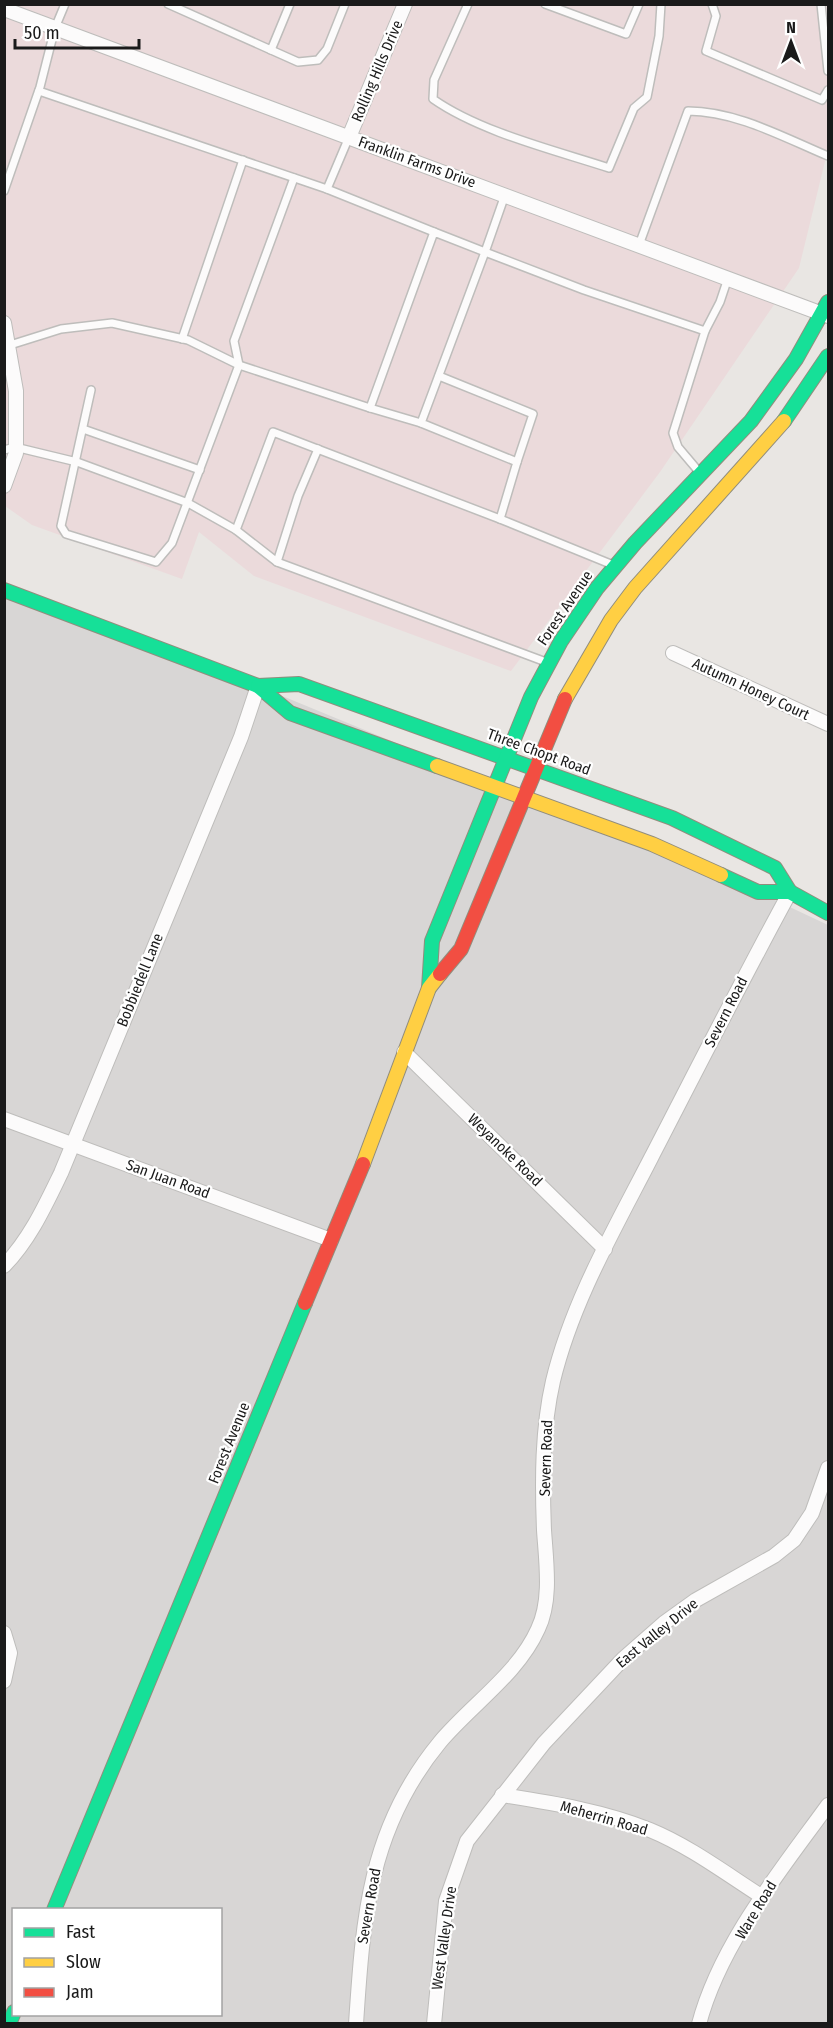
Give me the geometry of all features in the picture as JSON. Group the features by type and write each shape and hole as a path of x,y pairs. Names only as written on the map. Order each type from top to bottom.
{"main road":[{"name":"Forest Avenue","path":"55,1908 368,1152 429,988 432,941 531,697 578,615 615,566 751,422 796,359 826,311"},
{"name":"Forest Avenue","path":"429,988 461,949 534,768 572,683 611,620 635,588 779,428 828,356"},
{"name":"Three Chopt Road","path":"4,590 258,686 290,713 662,848 758,892 790,892 828,913"},
{"name":"Three Chopt Road","path":"258,686 298,684 655,812 722,840 775,868 790,892"}],"street":[{"name":"Rolling Hills Drive","path":"349,137 405,4"},
{"name":"Franklin Farms Drive","path":"4,9 728,278 826,311"},
{"path":"4,323 10,345 16,391 4,486"},
{"name":"Autumn Honey Court","path":"673,653 828,724"},
{"name":"Bobbiedell Lane","path":"4,1266 18,1251 41,1215 241,737 258,686"},
{"name":"Severn Road","path":"356,2024 368,1891 393,1817 423,1764 441,1741 510,1668 534,1638 543,1617 546,1557 544,1458 553,1383 573,1320 605,1249 790,892"},
{"name":"Weyanoke Road","path":"404,1052 605,1249"},
{"name":"San Juan Road","path":"4,1119 331,1240"},
{"name":"East Valley Drive","path":"502,1795 578,1704 656,1630 696,1600 774,1556 794,1540 812,1513 828,1468"},
{"path":"4,1681 10,1653 5,1635"},
{"name":"Meherrin Road","path":"502,1795 597,1813 650,1830 680,1845 761,1896"},
{"name":"West Valley Drive","path":"434,2024 439,1947 451,1880 467,1841 502,1795"},
{"name":"Ware Road","path":"699,2024 715,1979 761,1896 828,1805"}],"lane":[{"path":"4,191 39,90 65,4"},
{"path":"168,4 298,62 318,60 327,49 345,4"},
{"path":"271,50 290,4"},
{"path":"468,4 434,80 433,99 451,112 527,141 609,168 634,108 647,97 659,36 661,4"},
{"path":"545,4 626,34 639,4"},
{"path":"712,4 716,16 706,51 822,100 828,90"},
{"path":"821,4 828,71"},
{"path":"39,90 327,189 584,290 705,331"},
{"path":"639,245 688,111 706,111 717,114 828,156"},
{"path":"327,189 349,137"},
{"path":"182,339 243,160"},
{"path":"91,390 77,462 60,526 66,534 156,562 172,543 239,365 234,341 294,178"},
{"path":"421,423 505,195"},
{"path":"370,408 434,232"},
{"path":"700,474 678,447 673,433 705,331 720,302 728,278"},
{"path":"10,345 60,329 112,323 182,339 239,365 421,423 518,462"},
{"path":"439,376 533,414 500,519"},
{"path":"83,429 200,470"},
{"path":"236,530 273,432 397,482 500,519 615,566"},
{"path":"10,448 77,462 188,503 236,530 277,562 549,663"},
{"path":"277,562 298,496 318,449"}],"shaded area":[{"path":"5,5 828,5 828,149 799,268 660,472 511,671 254,576 199,532 182,579 32,525 5,506"},
{"path":"4,585 258,686 758,892 828,925 828,2023 5,2023"}],"traffic: fast":[{"path":"429,988 432,941 531,697 561,641 597,588 635,543 751,421 796,359 828,302"},
{"path":"784,421 828,356"},
{"path":"4,590 258,686 290,713 437,766"},
{"path":"258,686 299,684 672,818 775,868 790,892"},
{"path":"721,875 758,892 790,892 828,913"},
{"path":"55,1908 305,1303"},
{"path":"9,2024 12,2016"}],"traffic: slow":[{"path":"565,699 611,620 635,588 784,421"},
{"path":"437,766 652,844 721,875"},
{"path":"363,1164 429,988 440,974"}],"traffic: jam":[{"path":"440,974 461,949 565,699"},
{"path":"305,1303 363,1164"}]}
